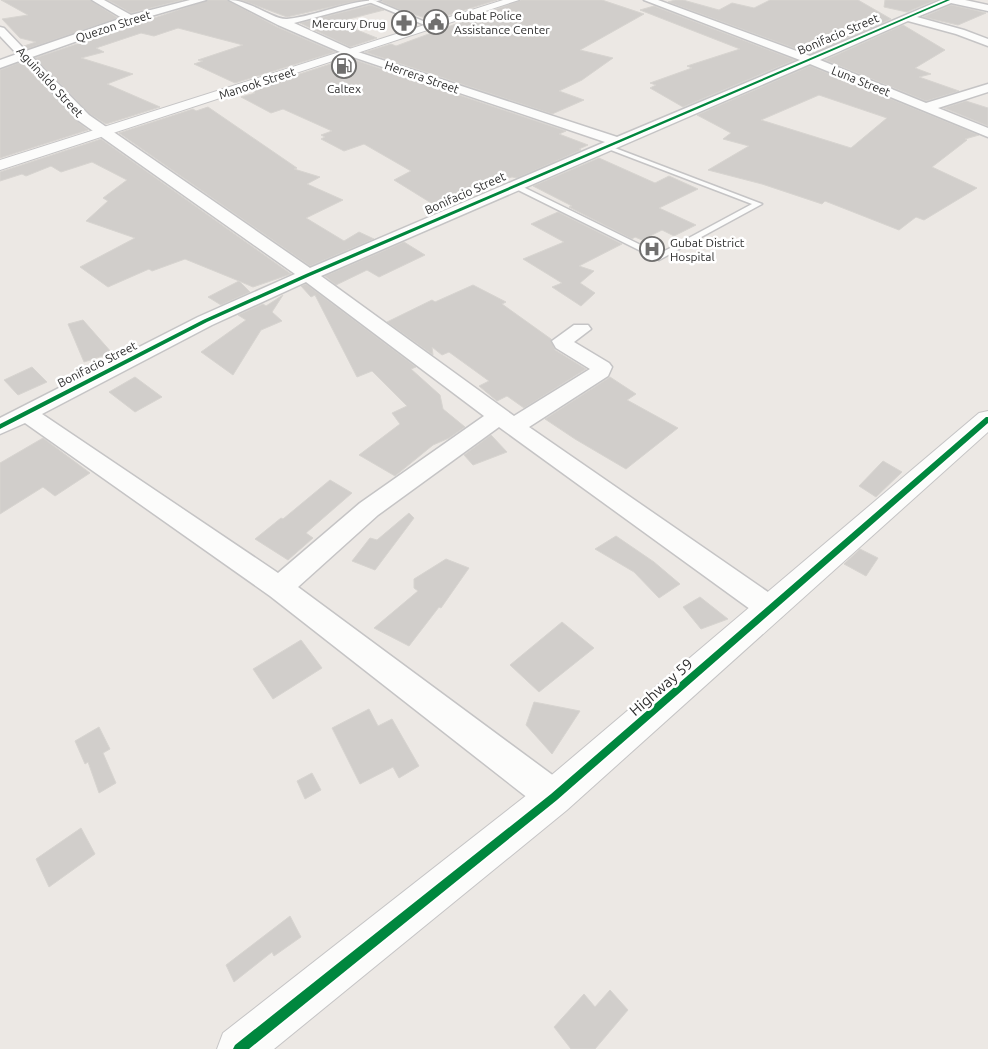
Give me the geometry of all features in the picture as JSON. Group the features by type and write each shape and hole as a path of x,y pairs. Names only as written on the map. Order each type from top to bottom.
{"main road":[{"name":"Manook Street","path":"0,165 514,0"},
{"name":"Highway 59","path":"239,1049 554,798 988,419"}],"street":[{"path":"97,0 130,20"},
{"name":"Quezon Street","path":"0,64 130,20 201,0"},
{"name":"Herrera Street","path":"234,0 351,53 610,144"},
{"path":"282,23 372,0"},
{"name":"Luna Street","path":"649,0 808,59 988,132"},
{"path":"950,0 988,8"},
{"name":"Bonifacio Street","path":"0,427 205,321 512,186 950,0"},
{"path":"907,18 960,32 988,43"},
{"name":"Aguinaldo Street","path":"0,30 84,118 308,275 506,422 771,610"},
{"path":"926,107 988,88"},
{"path":"964,95 988,103"},
{"path":"279,588 369,509 506,422 601,371 602,367 563,344 562,341 581,329"},
{"path":"26,414 279,588 554,798"}],"lane":[{"path":"372,0 434,27"},
{"path":"512,186 659,257 758,204 610,144"}],"building":[{"path":"1,0 90,0 118,18 27,49 24,46 36,42 20,38 2,19 28,15"},
{"path":"108,0 182,0 131,13"},
{"path":"208,0 227,0 277,27 335,52 235,83 194,64 203,61 198,60 243,45 178,28 154,36 141,33 96,48 104,52 81,58 133,74 107,84 160,107 106,124 90,114 35,58"},
{"path":"241,0 361,0 287,17"},
{"path":"383,0 497,0 433,20 405,12 382,2"},
{"path":"521,0 602,0 644,14 580,50 613,58 582,80 559,91 584,100 552,114 365,52 391,44 396,46"},
{"path":"683,0 719,10 732,3 754,8 770,0 858,0 891,19 810,54 668,2"},
{"path":"885,0 936,0 907,12 884,7"},
{"path":"371,5 384,10 337,22 377,38 350,47 300,23"},
{"path":"951,5 986,13 958,25 923,17"},
{"path":"654,6 795,60 683,107 650,88 656,85 650,83 692,68 687,66 740,49 640,10"},
{"path":"903,25 945,50 915,68 931,74 919,77 959,91 926,101 825,60"},
{"path":"349,58 566,131 559,134 588,145 579,149 581,150 517,178 512,177 499,181 436,206 394,180 411,171 364,144 344,151 321,139 325,137 321,135 332,131 283,109 271,113 241,97 255,93 250,90"},
{"path":"21,62 78,122 88,130 0,158 0,70"},
{"path":"810,66 979,135 965,139 967,140 932,167 977,188 924,220 916,217 899,230 825,201 822,204 762,184 708,170 749,146 723,139 731,133 697,115","holes":["819,95 887,118 851,148 761,120"]},
{"path":"966,101 988,108 988,126 944,108"},
{"path":"208,107 297,168 294,169 320,177 307,184 343,200 306,218 344,241 359,232 374,239 310,266 119,133 193,109 196,111"},
{"path":"101,139 291,274 253,287 185,259 152,271 149,269 108,287 80,267 135,238 86,221 108,201 103,198 127,180 92,162 61,172 51,166 26,176 22,174 0,181 0,172"},
{"path":"599,158 655,183 669,176 698,189 659,208 696,225 674,236 662,230 642,240 635,237 632,239 569,207 572,206 533,186"},
{"path":"558,212 622,244 579,266 594,271 580,283 595,293 581,306 552,287 562,283 523,259 564,242 531,224"},
{"path":"404,242 425,255 379,277 367,270 336,285 325,276"},
{"path":"239,281 250,292 221,305 208,297"},
{"path":"306,284 416,367 411,369 440,395 443,409 465,427 449,438 433,445 395,476 359,455 400,424 392,413 407,406 372,371 357,377 315,295 311,297 301,286"},
{"path":"473,285 506,302 502,304 551,339 555,350 586,369 524,408 507,396 497,401 479,386 489,381 449,352 442,355 432,347 433,355 387,322 432,300 435,302"},
{"path":"283,295 272,312 282,321 261,330 233,375 201,352 246,320 238,315 263,304 266,306"},
{"path":"83,320 112,353 84,362 68,324"},
{"path":"32,367 47,382 18,395 4,380"},
{"path":"135,377 162,397 135,412 109,392"},
{"path":"610,377 636,394 627,400 678,428 626,469 545,419"},
{"path":"491,435 507,452 473,465 464,455"},
{"path":"43,438 90,473 55,496 43,487 0,514 0,463"},
{"path":"883,461 902,472 876,497 859,486"},
{"path":"330,480 352,493 306,533 313,538 288,560 255,539 281,518 283,519"},
{"path":"409,513 414,518 375,570 352,561 370,538 377,540"},
{"path":"616,536 654,562 680,584 659,598 634,572 595,549"},
{"path":"860,549 878,558 866,576 844,564"},
{"path":"446,559 469,568 441,608 439,607 409,646 374,628 418,591 414,588 414,579"},
{"path":"700,597 728,619 701,629 683,607"},
{"path":"562,622 594,648 539,692 510,665"},
{"path":"301,640 322,668 273,699 253,669"},
{"path":"534,702 580,711 552,754 526,725"},
{"path":"369,709 378,726 392,719 419,766 399,778 393,767 360,784 332,728"},
{"path":"99,727 110,749 103,753 116,783 99,793 88,762 85,764 75,741"},
{"path":"312,773 321,790 305,799 297,781"},
{"path":"81,828 95,854 49,887 36,859"},
{"path":"290,916 301,937 274,956 272,952 234,982 226,965"},
{"path":"610,990 628,1010 595,1049 571,1049 554,1027 584,994 595,1007"}],"cycle path":[{"path":"0,427 205,321 949,0"},
{"path":"239,1049 554,797 988,419"}],"place":[{"name":"Gubat Police Assistance Center","path":"436,22"},
{"name":"Mercury Drug","path":"404,23"},
{"name":"Caltex","path":"344,66"},
{"name":"Gubat District Hospital","path":"652,249"}]}
